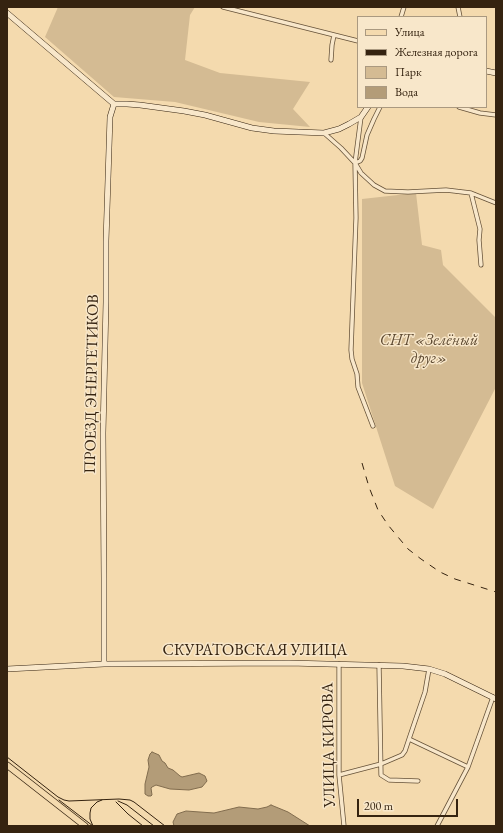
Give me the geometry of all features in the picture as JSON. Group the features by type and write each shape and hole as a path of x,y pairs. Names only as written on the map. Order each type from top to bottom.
{"main road":[{"path":"7,765 85,826"}],"street":[{"path":"223,7 357,40"},
{"path":"7,12 114,104 140,105 189,112 252,128 324,133 338,129 361,117 367,108"},
{"path":"331,60 334,35"},
{"name":"ПРОЕЗД ЭНЕРГЕТИКОВ","path":"104,664 103,426 106,241 110,117 114,104"},
{"path":"355,163 360,161 363,157 367,135 380,108"},
{"path":"463,108 480,113 496,115"},
{"path":"361,117 355,163 356,218 350,350 357,374 358,387 373,426"},
{"path":"324,133 355,163 361,173 374,185 385,191 408,192 446,190 471,193 496,203"},
{"path":"471,193 480,230 479,240 481,266"},
{"name":"СКУРАТОВСКАЯ УЛИЦА","path":"7,669 104,664 273,663 403,666 429,669 445,674 494,698"},
{"name":"УЛИЦА КИРОВА","path":"339,664 339,775 344,826"},
{"path":"379,665 381,775 389,780 418,781"},
{"path":"339,775 381,764 402,755 405,751 425,692 429,669"},
{"path":"437,826 468,767 476,742 494,698"},
{"path":"409,739 468,767"}],"green space":[{"path":"58,7 195,7 190,15 185,60 220,73 310,82 293,109 310,127 259,122 175,102 114,97 45,37"},
{"name":"СНТ «Зелёный друг»","path":"416,193 422,245 441,250 443,265 496,318 496,387 433,509 395,486 362,383 362,199"}],"water":[{"path":"152,752 159,755 168,768 180,776 182,777 199,773 205,776 207,781 202,787 189,790 170,789 156,785 151,788 152,795 148,796 145,794 145,784 149,767 148,760"},
{"path":"271,805 288,812 310,826 174,826 173,822 177,814 186,811 214,813 239,807 258,809"}],"tram line":[{"path":"7,757 58,797 64,800 130,800 165,826"},
{"path":"59,800 93,826"},
{"path":"93,826 90,819 91,808 97,802 102,800"},
{"path":"118,801 127,805 154,826"},
{"path":"116,802 143,826"}],"railway":[{"path":"362,463 378,510 388,525 408,549 440,572 455,579 496,592"}]}
